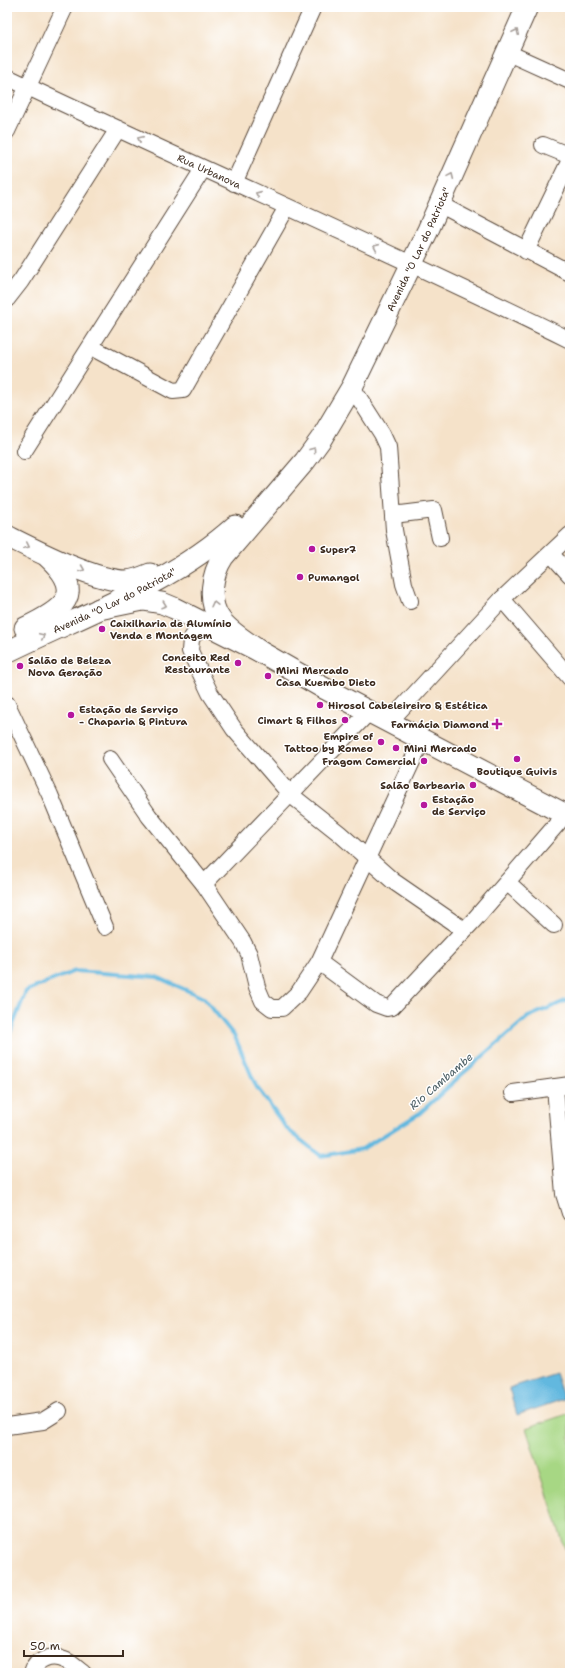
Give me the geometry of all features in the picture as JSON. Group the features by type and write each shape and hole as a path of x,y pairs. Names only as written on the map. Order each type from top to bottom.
{"main road":[{"name":"Avenida \"O Lar do Patriota\"","path":"259,651 228,627 219,618 212,598 216,568 223,557 305,461 321,439 352,387 439,204 527,7"},
{"name":"Avenida \"O Lar do Patriota\"","path":"7,652 99,609 172,572 217,542 288,480"},
{"path":"7,536 46,555"},
{"name":"Avenida \"O Lar do Patriota\"","path":"46,555 104,577 128,581 139,579 217,542"},
{"name":"Avenida \"O Lar do Patriota\"","path":"7,637 50,616 67,598 67,579 64,573 46,555"},
{"path":"99,609 142,600 162,603 174,608 202,624 259,651 369,712 503,782 564,820"}],"street":[{"path":"7,132 65,7"},
{"path":"234,183 313,7"},
{"path":"506,52 570,80"},
{"name":"Rua Urbanova","path":"7,77 203,169 411,263 570,340"},
{"path":"7,299 21,281 118,129"},
{"path":"543,145 570,156"},
{"path":"526,251 570,160"},
{"path":"24,451 203,169"},
{"path":"439,204 570,273"},
{"path":"90,347 173,391 183,390 287,207"},
{"path":"352,387 382,434 388,447 393,515 399,561 404,584 410,601"},
{"path":"393,515 434,510 440,538"},
{"path":"389,722 502,599 570,535"},
{"path":"551,554 570,575"},
{"path":"502,599 570,678"},
{"path":"202,624 192,639 190,651 210,693 234,729 291,795 339,833 393,881 464,930"},
{"path":"7,704 50,795 105,927"},
{"path":"204,884 369,712"},
{"path":"110,758 149,816 204,884 244,942 263,1001 272,1008 282,1008 299,992 319,962 422,740"},
{"path":"319,962 376,1004 387,1008 392,1007 564,820"},
{"path":"507,882 554,925"},
{"path":"513,1093 562,1086 564,1128 564,1194 570,1213"},
{"path":"7,1426 43,1421 59,1411"},
{"path":"32,1673 35,1665 40,1660 56,1658 65,1660 83,1673"}],"green space":[{"path":"570,1413 570,1548 565,1549 526,1428"}],"water":[{"path":"555,1373 564,1399 517,1415 509,1388"}],"waterway":[{"name":"Rio Cambambe","path":"7,1041 26,991 75,971 157,977 204,998 235,1037 256,1086 287,1129 321,1156 362,1149 420,1113 528,1017 570,999"}],"place":[{"name":"Super7","path":"312,549"},
{"name":"Pumangol","path":"300,577"},
{"name":"Caixilharia de Alumínio Venda e Montagem","path":"102,629"},
{"name":"Conceito Red Restaurante","path":"238,663"},
{"name":"Salão de Beleza Nova Geração","path":"20,666"},
{"name":"Mini Mercado Casa Kuembo Dieto","path":"268,676"},
{"name":"Hirosol Cabeleireiro & Estética","path":"320,705"},
{"name":"Estação de Serviço - Chaparia & Pintura","path":"71,715"},
{"name":"Cimart & Filhos","path":"345,720"},
{"name":"Farmácia Diamond","path":"497,724"},
{"name":"Empire of Tattoo by Romeo","path":"381,742"},
{"name":"Mini Mercado","path":"396,748"},
{"name":"Boutique Guivis","path":"517,759"},
{"name":"Fragom Comercial","path":"424,761"},
{"name":"Salão Barbearia","path":"473,785"},
{"name":"Estação de Serviço","path":"424,805"}]}
